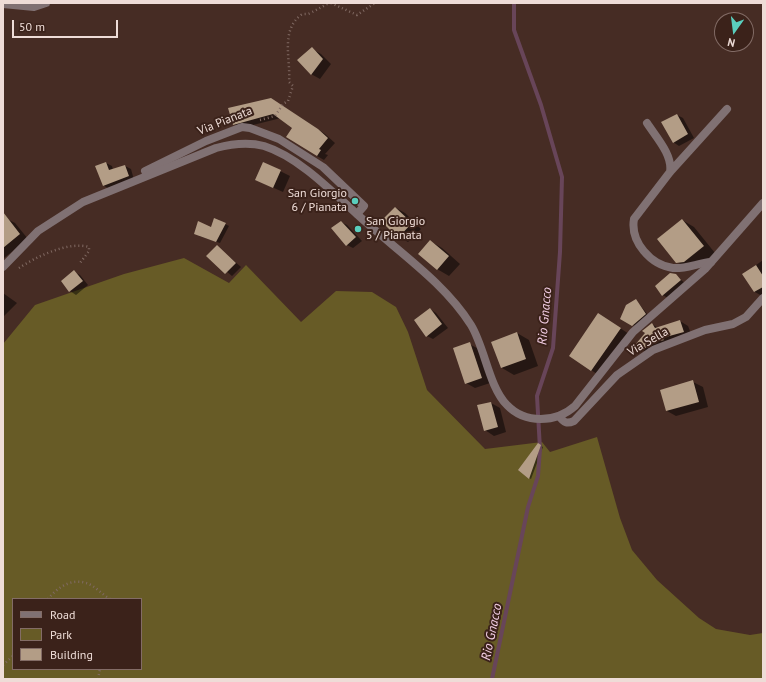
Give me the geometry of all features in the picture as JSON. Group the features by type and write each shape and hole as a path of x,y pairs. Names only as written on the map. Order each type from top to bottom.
{"street":[{"path":"3,4 34,8 46,3"},
{"path":"710,262 674,268 664,265 649,256 638,242 633,231 634,219 670,172 726,109"},
{"path":"647,123 667,155 671,167 670,172"},
{"path":"242,127 260,131 279,139 323,167 364,206 357,214"},
{"name":"Via Pianata","path":"147,175 145,171 150,168 206,141 242,127"},
{"path":"3,267 38,231 83,202 216,148 236,144 257,145 274,150 294,162 420,269 451,299 474,332 500,396 514,411 528,417 543,419 559,416 575,406 633,332 710,262 763,203"},
{"name":"Via Sella","path":"559,416 563,422 567,423 574,421 617,375 653,350 685,336 733,324 746,317 763,298"}],"path":[{"name":"Via Pianata","path":"242,127 249,122 275,116 283,104 288,101 293,86 289,82 290,29 301,16 330,3 357,15 375,3"},
{"path":"16,270 34,258 65,248 82,245 89,246 89,252 80,263"},
{"path":"49,598 56,589 70,583 87,582 109,598"},
{"path":"3,665 12,657"}],"green space":[{"path":"184,258 229,283 246,265 301,322 336,291 372,292 396,307 408,332 427,390 485,449 542,442 550,452 597,437 620,518 632,550 657,580 699,618 716,629 750,635 763,633 763,679 3,679 3,344 35,305 124,274"}],"building":[{"path":"312,47 323,59 311,75 297,60"},
{"path":"271,98 318,129 328,138 319,149 321,150 317,156 286,137 292,128 273,114 233,125 228,108"},
{"path":"677,114 688,134 673,143 661,122"},
{"path":"106,162 109,170 125,165 129,176 103,186 95,166"},
{"path":"263,162 281,170 273,188 255,180"},
{"path":"395,207 412,223 398,238 381,221"},
{"path":"3,212 20,234 3,248"},
{"path":"214,218 226,223 216,242 194,234 198,221 211,227"},
{"path":"682,219 704,246 684,262 676,263 657,239"},
{"path":"341,221 356,237 346,246 331,228"},
{"path":"430,240 449,256 437,270 418,254"},
{"path":"217,245 236,263 225,274 206,256"},
{"path":"756,265 763,276 763,287 754,292 742,274"},
{"path":"74,270 83,281 69,292 61,281"},
{"path":"670,273 676,274 681,280 662,296 655,286"},
{"path":"636,299 646,314 632,326 620,319 626,305"},
{"path":"430,308 442,324 426,337 414,320"},
{"path":"598,313 621,328 591,371 569,356"},
{"path":"680,320 684,332 662,338 664,340 652,342 642,351 635,345 645,333 642,331 652,323 655,328"},
{"path":"517,332 526,359 501,368 491,342"},
{"path":"470,342 482,378 465,384 453,348"},
{"path":"693,380 699,402 666,411 660,390"},
{"path":"491,402 498,427 484,431 477,405"},
{"path":"538,443 541,445 529,479 518,470"}],"waterway":[{"name":"Rio Gnacco","path":"492,679 528,507 538,476 540,449 537,396 553,348 560,252 562,177 541,105 514,30 514,3"}],"place":[{"name":"San Giorgio 6 / Pianata","path":"355,201"},
{"name":"San Giorgio 5 / Pianata","path":"358,229"}]}
